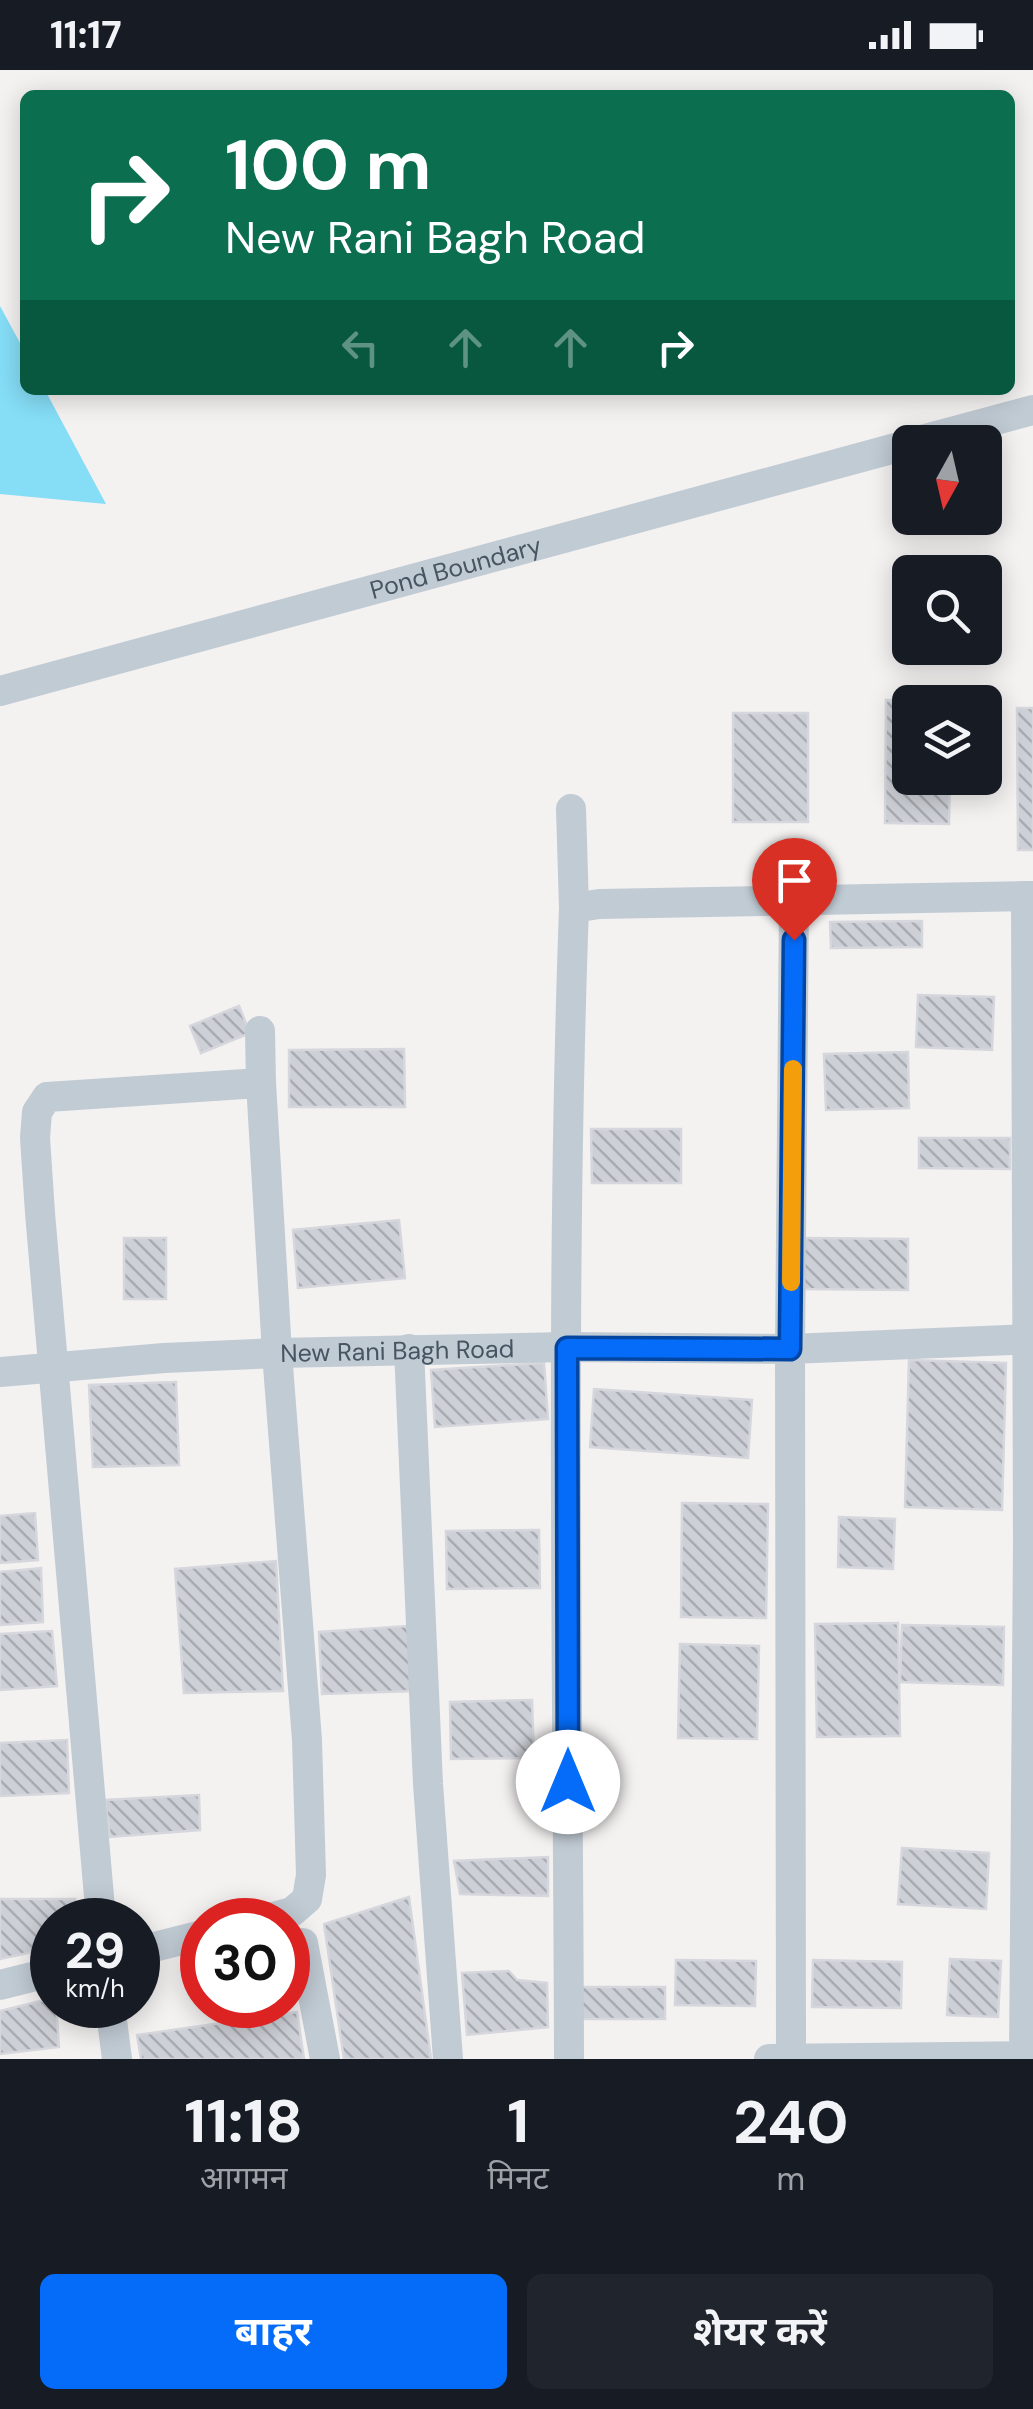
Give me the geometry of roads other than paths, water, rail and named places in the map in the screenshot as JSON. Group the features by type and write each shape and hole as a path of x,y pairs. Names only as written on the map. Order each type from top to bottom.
{"street":[{"name":"Pond Boundary","path":"978,425 1033,410"},
{"name":"Pond Boundary","path":"0,691 892,448"},
{"path":"568,2059 567,1348 574,908 571,809"},
{"path":"574,908 599,904 1029,896 1027,2057 769,2059"},
{"path":"791,2058 794,902"},
{"path":"260,1031 277,1353 307,1740 312,1875 307,1898"},
{"path":"99,1898 35,1138 38,1112 47,1097 262,1082"},
{"name":"New Rani Bagh Road","path":"0,1372 277,1353 790,1349 1030,1339"},
{"path":"409,1349 428,1784 448,2059"},
{"path":"310,1976 325,2059"},
{"path":"0,1985 30,1978"},
{"path":"113,2028 117,2059"}],"water":[{"path":"0,306 20,343 20,395 48,395 106,504 0,494"}]}
